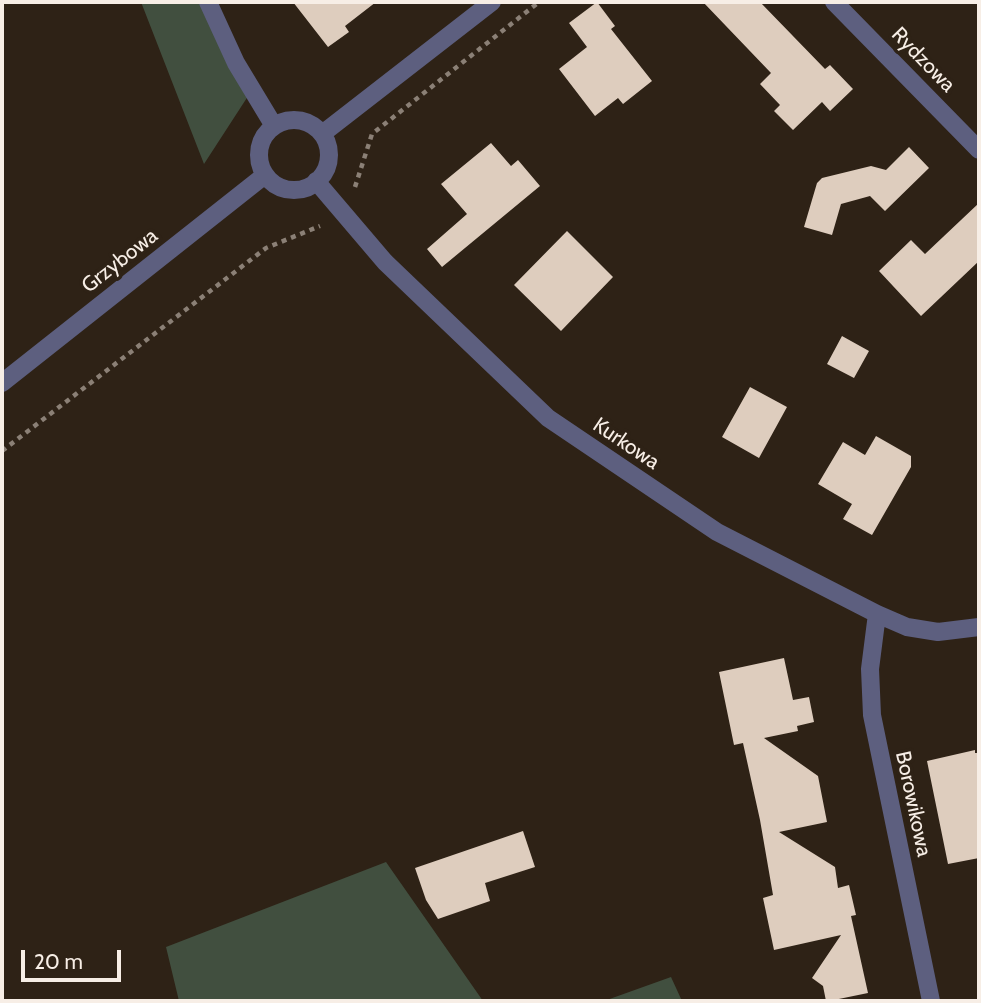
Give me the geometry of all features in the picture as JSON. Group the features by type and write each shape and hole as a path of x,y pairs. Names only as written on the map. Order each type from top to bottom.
{"street":[{"path":"208,2 236,63 274,126"},
{"path":"322,134 492,2"},
{"name":"Rydzowa","path":"834,2 979,150"},
{"path":"284,121 305,122 322,134 329,154 323,174 308,187 289,190 272,182 265,175 259,154 267,133 274,126 284,121"},
{"name":"Grzybowa","path":"2,383 265,175"},
{"name":"Kurkowa","path":"316,181 385,262 548,418 717,532 907,627 938,632 979,627"},
{"name":"Borowikowa","path":"877,614 870,669 872,715 931,1001"}],"path":[{"path":"2,451 266,248 345,217 372,134 539,2"}],"green space":[{"path":"141,2 208,2 252,90 204,164"},
{"path":"386,862 483,1001 179,1001 166,947"},
{"path":"671,977 682,1001 604,1001"}],"building":[{"path":"293,2 376,2 345,26 349,32 328,47"},
{"path":"597,2 615,26 611,29 652,81 623,104 618,98 595,116 559,69 587,47 569,23"},
{"path":"703,2 760,2 825,69 830,65 853,89 830,111 822,102 793,130 774,111 780,105 760,84 771,73"},
{"path":"491,143 511,166 518,160 540,186 442,267 427,249 467,214 441,184"},
{"path":"909,147 929,168 885,211 870,196 841,204 832,235 804,227 817,183 822,178 871,166 886,170"},
{"path":"979,203 979,261 921,316 879,271 911,240 925,254"},
{"path":"567,231 613,277 561,331 514,285"},
{"path":"842,336 869,351 854,378 827,364"},
{"path":"750,387 787,407 759,458 722,437"},
{"path":"876,436 911,456 911,467 872,535 843,519 852,504 818,484 843,442 865,455"},
{"path":"784,658 793,700 809,697 814,722 797,726 798,731 764,738 818,776 827,822 779,832 835,867 838,888 849,885 856,915 851,916 868,993 829,1001 826,1001 823,986 812,978 841,935 774,950 763,898 773,895 760,820 743,743 734,745 719,672"},
{"path":"975,750 975,753 979,753 979,858 948,864 927,761"},
{"path":"523,831 535,867 485,883 490,901 438,919 426,900 415,868"}]}
